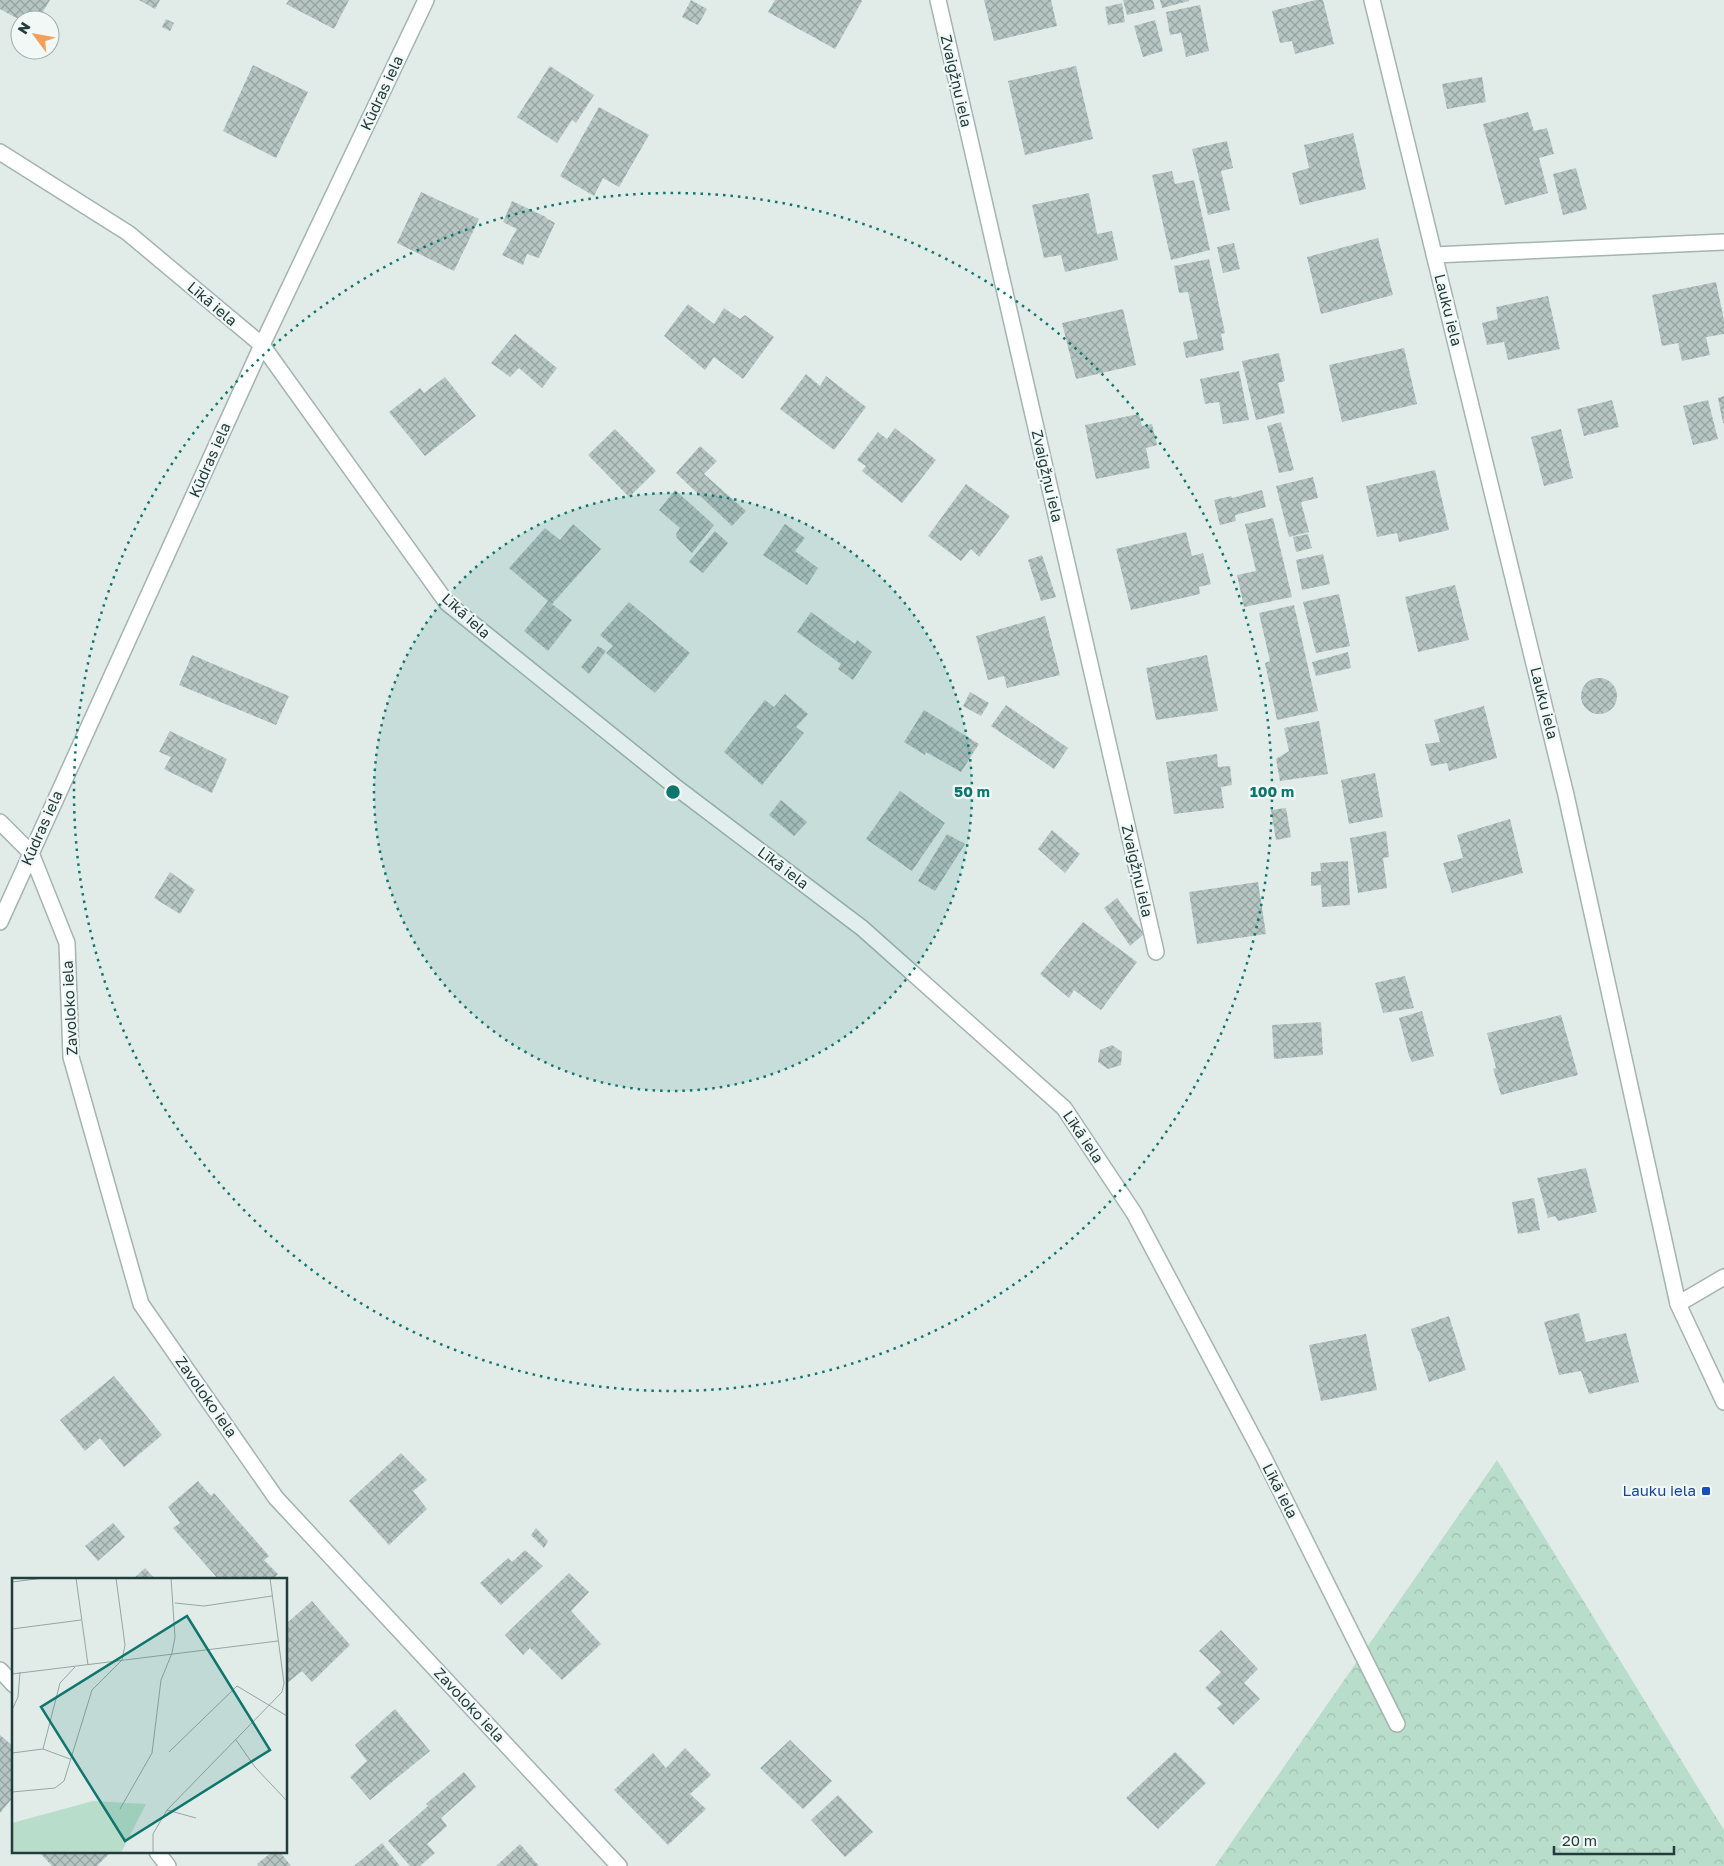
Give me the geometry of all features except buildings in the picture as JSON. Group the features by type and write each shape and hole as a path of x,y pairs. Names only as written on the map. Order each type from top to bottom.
{"street":[{"name":"Kūdras iela","path":"0,922 262,345 426,0"},
{"name":"Zvaigžņu iela","path":"938,0 1156,952"},
{"name":"Lauku iela","path":"1372,0 1566,795 1678,1304 1724,1402"},
{"name":"Līkā iela","path":"0,152 128,233 262,345 446,603 677,788 862,928 1064,1108 1134,1213 1263,1456 1397,1724"},
{"path":"1434,255 1724,242"},
{"name":"Zavoloko iela","path":"0,822 31,854 67,943 71,1057 141,1304 276,1498 619,1866"},
{"path":"1678,1304 1724,1277"},
{"path":"0,1670 12,1683"},
{"path":"159,1854 168,1866"}],"green space":[{"path":"1497,1460 1724,1830 1724,1866 1215,1866"}],"place":[{"name":"Lauku iela","path":"1706,1491"}]}
